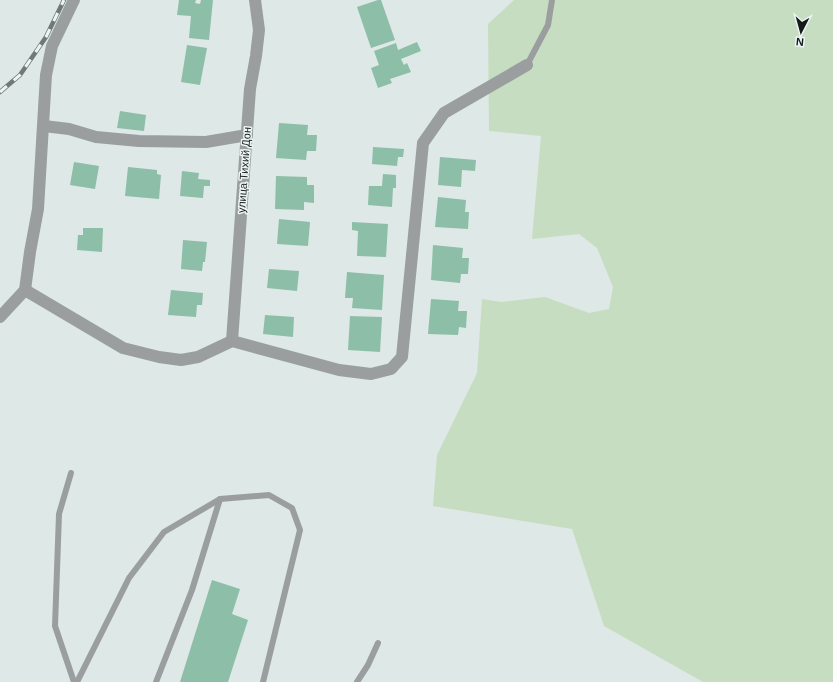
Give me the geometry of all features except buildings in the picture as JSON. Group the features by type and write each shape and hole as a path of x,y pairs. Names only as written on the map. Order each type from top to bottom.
{"street":[{"path":"0,318 25,290 38,209 46,74 52,46 74,0"},
{"name":"улица Тихий Дон","path":"232,341 250,89 259,30 255,0"},
{"path":"25,290 123,348 159,357 181,360 198,357 232,341 339,370 371,374 392,368 402,357 422,143 444,113 528,65"},
{"path":"44,126 69,129 96,137 139,141 206,142 247,135"}],"lane":[{"path":"528,65 548,25 552,0"},
{"path":"71,473 60,514 55,626 75,682"},
{"path":"75,682 129,578 164,532 220,499 269,495 292,508 300,530 263,682"},
{"path":"156,682 192,590 220,499"},
{"path":"357,682 368,666 378,643"}],"green space":[{"path":"514,0 833,0 833,682 703,682 604,626 572,529 433,506 437,455 477,373 482,299 501,302 545,297 589,313 609,309 613,287 597,248 579,234 532,239 541,136 489,131 488,24"}],"railway":[{"path":"0,92 20,75 46,37 64,0"}]}
